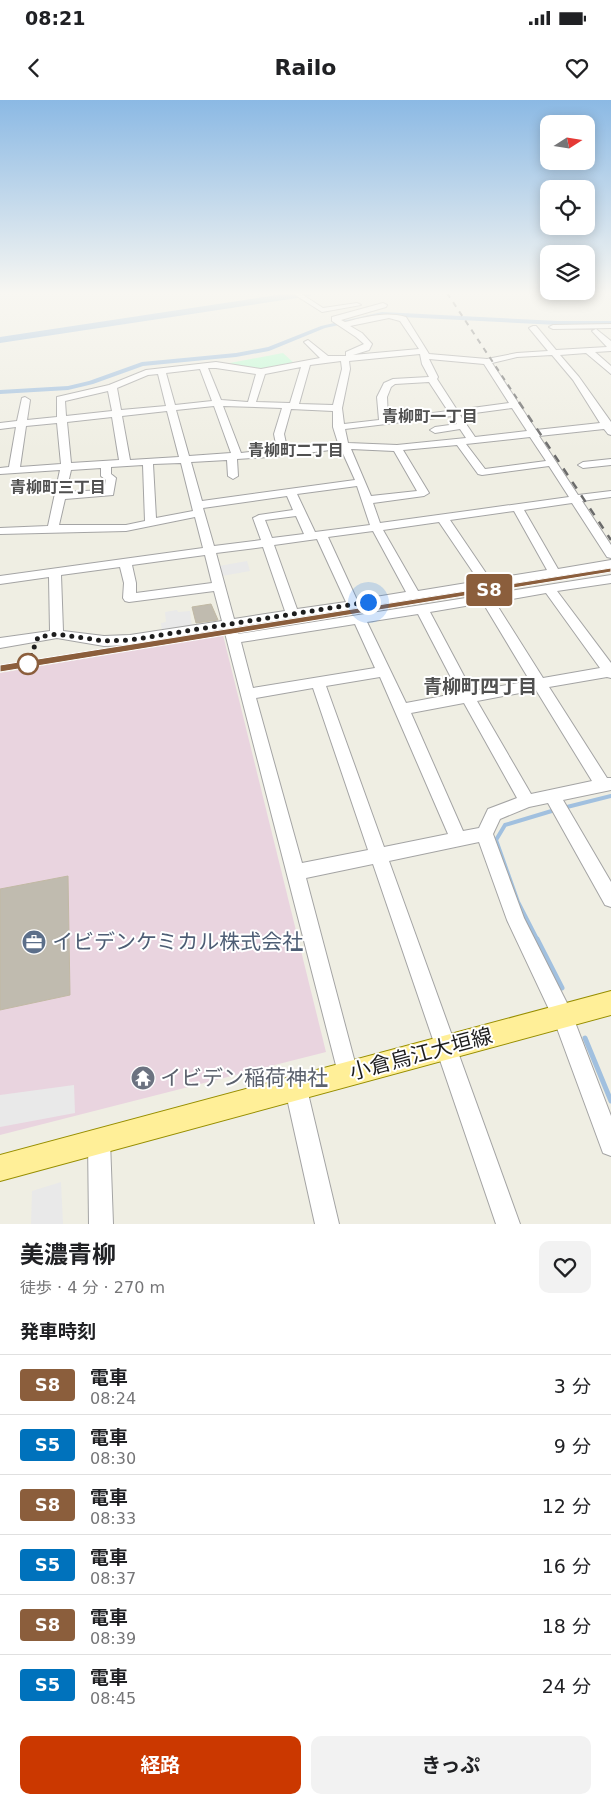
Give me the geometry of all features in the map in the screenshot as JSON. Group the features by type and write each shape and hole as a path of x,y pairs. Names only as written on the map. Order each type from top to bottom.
{"main road":[{"name":"小倉烏江大垣線","path":"0,1168 611,1003"}],"street":[{"path":"312,345 326,359"},
{"path":"345,358 349,354 366,348 367,345"},
{"path":"419,345 434,377 432,379 472,440"},
{"path":"547,345 576,379 609,428"},
{"path":"54,529 66,467 60,399 112,387 146,373 203,366 222,366 261,372 326,359 424,354 487,362 516,355 611,348"},
{"path":"589,351 611,371"},
{"path":"345,358 346,369 337,408 338,427 344,447 362,482 376,527 414,595"},
{"path":"601,362 611,361"},
{"path":"487,362 611,554"},
{"path":"282,452 279,434 306,363"},
{"path":"203,366 218,403 234,456 233,476"},
{"path":"161,371 296,872 347,1074"},
{"path":"251,405 261,372"},
{"path":"384,423 382,397 387,385 393,382 432,379"},
{"path":"112,387 125,463"},
{"path":"0,483 7,471 21,425 25,400"},
{"path":"0,426 62,421 218,403 337,408"},
{"path":"338,427 384,423 514,405"},
{"path":"435,430 464,426"},
{"path":"7,471 344,447 397,448 532,433 609,428"},
{"path":"459,441 482,472 551,463"},
{"path":"368,500 424,493 397,448"},
{"path":"148,461 151,523"},
{"path":"583,466 611,462"},
{"path":"60,496 109,492 111,478 106,476 106,464"},
{"path":"0,531 126,528 199,509 291,492 362,482"},
{"path":"291,492 300,512 316,535 353,604"},
{"path":"0,580 611,494"},
{"path":"517,507 555,573"},
{"path":"292,614 259,518 300,512"},
{"path":"442,517 486,583"},
{"path":"125,562 130,583 129,598 219,586"},
{"path":"0,643 57,634 104,641 130,640 611,564"},
{"path":"55,572 57,634"},
{"path":"233,639 611,578"},
{"path":"402,709 538,683 610,672 548,589"},
{"path":"486,598 538,683 607,785 557,804 527,801 494,814 485,834 516,920 563,1016 611,1145"},
{"path":"422,609 467,696 527,801"},
{"path":"359,618 402,709 458,838"},
{"path":"248,694 384,671"},
{"path":"318,683 508,1224"},
{"path":"557,804 611,899"},
{"path":"296,872 485,834"},
{"path":"296,1089 327,1224"},
{"path":"99,1141 101,1224"}],"shaded area":[{"path":"247,561 250,571 222,576 219,566"},
{"path":"177,610 178,612 190,611 192,627 162,631 161,623 166,622 165,612"},
{"path":"223,635 326,1052 0,1135 0,673"},
{"path":"74,1085 75,1113 0,1127 0,1095"},
{"path":"61,1182 63,1224 31,1224 32,1191"}],"green space":[{"path":"283,353 295,364 261,371 227,366 230,363"}],"building":[{"path":"211,604 218,620 196,623 192,607"},
{"name":"イビデンケミカル株式会社","path":"68,876 70,995 0,1010 0,889"}],"waterway":[{"path":"0,392 68,388 91,383 142,364 236,355 269,349 278,345"},
{"path":"563,808 611,796"},
{"path":"538,941 518,902 496,840 505,825 555,810"},
{"path":"537,939 562,988"},
{"path":"585,1038 611,1101"}],"railway":[{"path":"482,345 520,403"},
{"path":"519,402 611,540"},
{"path":"0,669 611,570"}],"train":[{"name":"S8","path":"0,669 611,570"}],"place":[{"name":"イビデンケミカル株式会社","path":"34,942"},
{"name":"イビデン稲荷神社","path":"143,1078"}],"district":[{"name":"青柳町一丁目","path":"430,416"},
{"name":"青柳町二丁目","path":"296,450"},
{"name":"青柳町三丁目","path":"58,487"},
{"name":"青柳町四丁目","path":"480,686"}],"route":[{"path":"28,664 38,637 57,634 104,641 130,640 368,602"}]}
